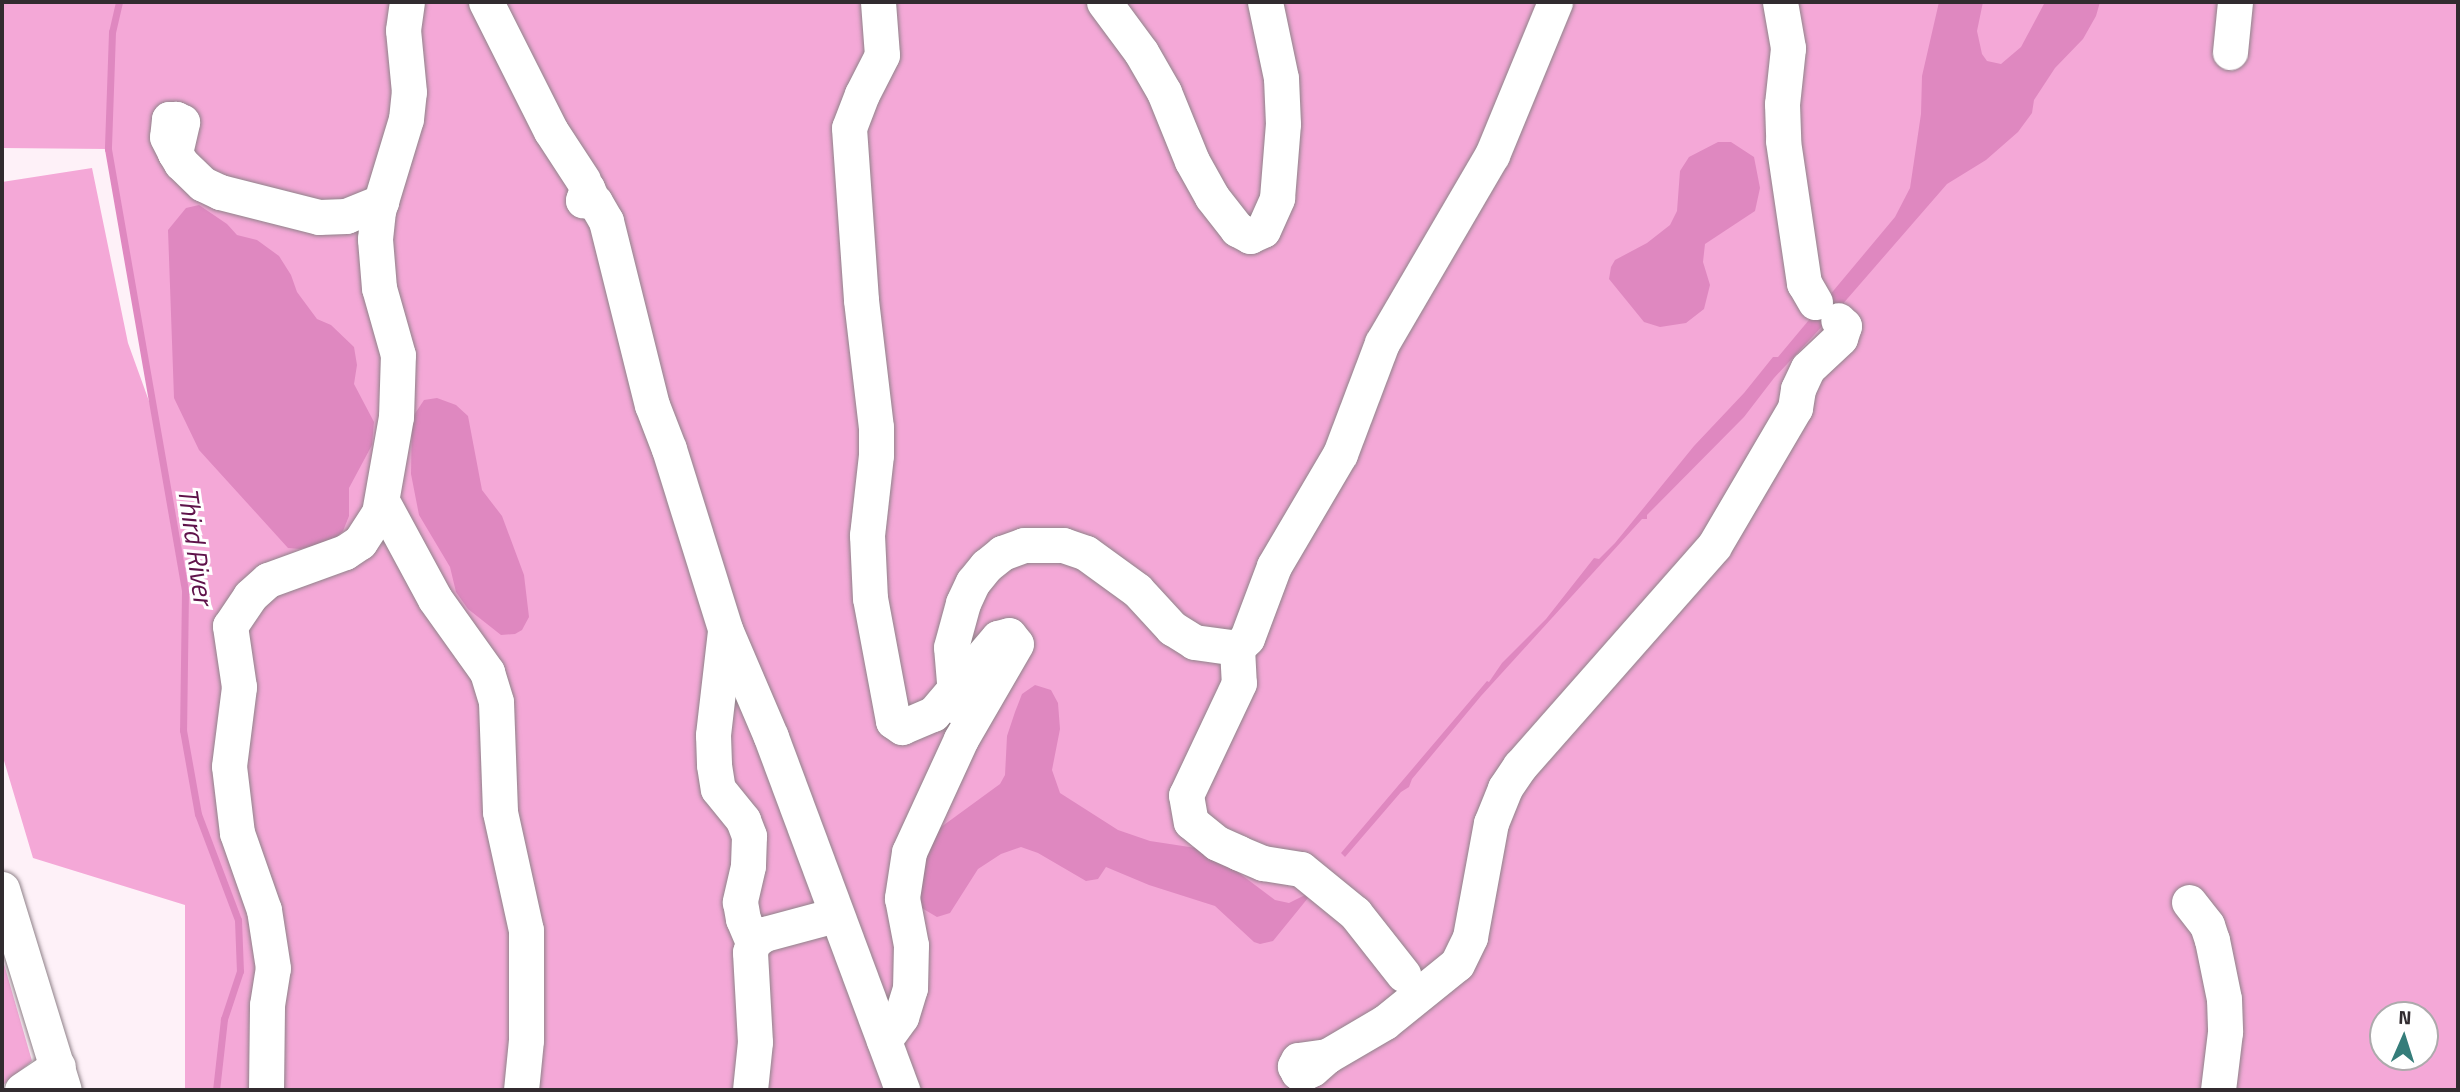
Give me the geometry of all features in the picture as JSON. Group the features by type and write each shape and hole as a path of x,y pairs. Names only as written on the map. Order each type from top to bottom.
{"lane":[{"path":"486,2 545,121 587,188 583,200 594,202 606,221 652,405 669,449 725,629 733,686 835,915 902,1090"},
{"path":"878,2 882,55 862,94 849,128 861,300 876,427 876,455 867,535 870,598 883,655 889,713 893,722 902,727 924,720 940,709 998,638 1003,634 1014,638 1014,651 961,739 909,852 902,898 911,945 910,988 901,1017 884,1040"},
{"path":"1104,2 1141,52 1164,92 1192,161 1212,197 1237,229 1250,236 1262,230 1277,198 1283,124 1281,78 1265,2"},
{"path":"1403,974 1355,913 1301,869 1263,863 1239,853 1217,843 1191,822 1186,795 1239,683 1237,649 1247,638 1286,544 1340,454 1367,379 1388,331 1492,155 1555,2"},
{"path":"1327,1056 1385,1022 1457,964 1470,937 1491,822 1505,788 1520,766 1714,545 1795,408 1798,389 1808,368 1840,338 1844,326 1826,311 1804,283 1783,141 1782,104 1788,48 1780,2"},
{"path":"2230,52 2235,2"},
{"path":"265,1090 267,1005 273,968 264,909 237,833 229,766 239,687 230,626 250,596 268,580 327,561 360,542 375,521 382,501 396,417 398,355 379,288 368,215 405,119 409,92 401,11"},
{"path":"175,153 191,174 220,192 319,217 368,215"},
{"path":"382,501 442,611 487,672 496,702 500,812 526,930 526,1040 521,1090"},
{"path":"961,739 951,647 963,603 986,566 1002,553 1024,545 1063,545 1086,553 1136,590 1172,628 1194,642 1237,649"},
{"path":"733,686 713,735 714,765 718,789 743,820 749,836 748,866 740,902 743,919 754,942"},
{"path":"2,889 61,1078 22,1090"},
{"path":"2189,902 2207,925 2224,999 2225,1032 2218,1090"},
{"path":"750,1090 755,1042 750,952 754,942 764,934 835,915"}],"shaded area":[{"path":"2,2 2458,2 2458,1090 185,1090 185,905 33,858 2,754 2,182 92,168 128,343 154,415 108,149 2,148"},
{"path":"1939,2 1983,2 1977,31 1982,54 1987,61 2001,64 2021,47 2045,2 2100,2 2096,16 2083,39 2055,68 2034,100 2032,113 2018,132 1986,160 1947,184 1774,378 1744,417 1647,515 1647,519 1642,519 1481,696 1412,779 1409,787 1401,792 1345,857 1341,853 1487,681 1489,682 1502,663 1546,619 1594,558 1599,559 1615,543 1694,446 1744,393 1773,357 1778,357 1895,217 1910,188 1921,114 1922,76"},
{"path":"1718,142 1731,142 1754,157 1760,188 1755,211 1705,244 1703,262 1710,285 1704,309 1686,323 1660,327 1644,322 1609,279 1611,267 1615,260 1647,243 1670,225 1677,211 1680,171 1689,157"},
{"path":"199,205 227,224 237,235 257,240 279,256 291,275 297,292 317,319 331,325 354,347 357,365 354,384 374,422 372,445 349,488 349,516 343,531 331,542 300,549 288,548 199,450 174,398 168,230 186,208"},
{"path":"437,398 456,405 468,416 482,490 502,516 524,575 529,617 522,630 515,634 501,635 468,609 456,592 450,567 419,515 411,474 412,418 424,400"},
{"path":"1035,685 1051,690 1058,703 1060,729 1052,770 1060,793 1118,830 1150,841 1196,848 1231,867 1275,900 1289,903 1305,895 1308,898 1273,941 1260,944 1254,942 1215,906 1149,885 1106,867 1098,879 1086,881 1038,853 1021,847 1001,854 978,869 950,913 937,917 920,907 917,897 919,871 937,830 1000,784 1005,775 1007,736 1015,712 1022,694"},
{"path":"2,957 32,1061 2,1086"}],"waterway":[{"name":"Third River","path":"119,2 112,32 108,149 185,592 183,730 198,814 238,920 240,971 224,1019 216,1090"}]}
